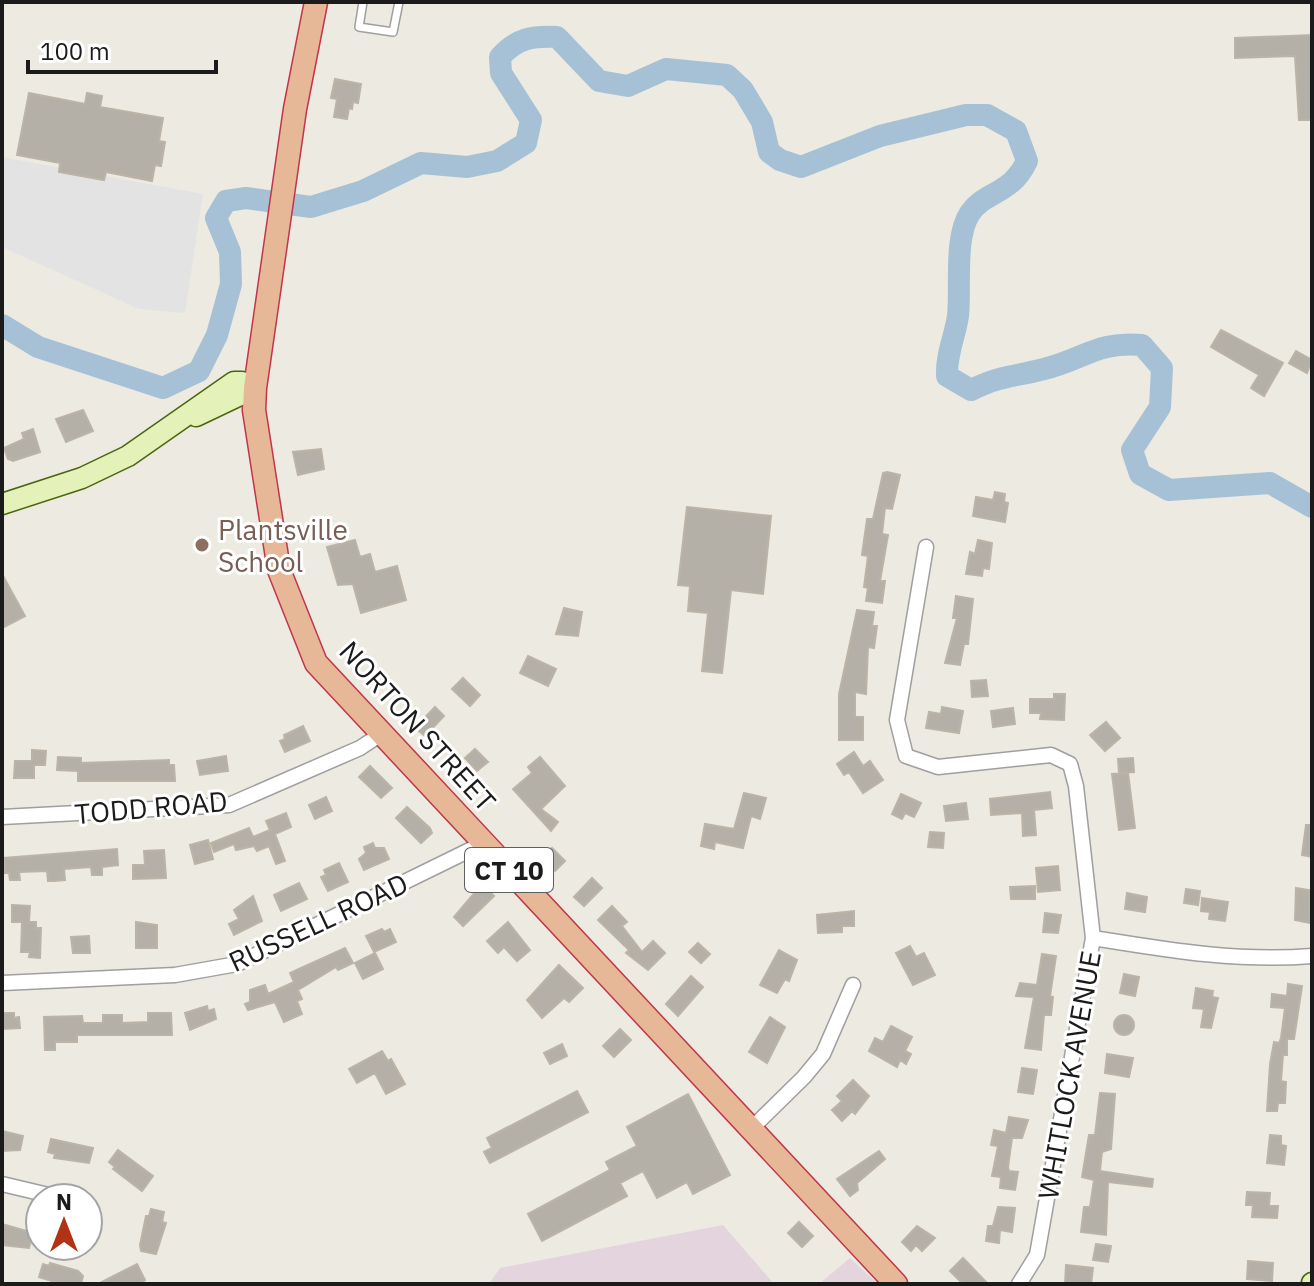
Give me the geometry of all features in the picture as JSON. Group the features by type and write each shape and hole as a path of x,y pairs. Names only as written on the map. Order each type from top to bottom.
{"highway":[{"name":"CT 10","path":"255,388 283,194 316,2"},
{"name":"NORTON STREET","path":"255,388 254,410 279,570 316,663 896,1284"}],"main road":[{"path":"2,504 82,478 128,456 181,421 255,388"}],"street":[{"name":"WHITLOCK AVENUE","path":"926,547 897,720 906,756 938,767 1051,755 1070,764 1093,938 1037,1255 1019,1284"},
{"name":"TODD ROAD","path":"2,817 229,805 360,748 381,734"},
{"name":"RUSSELL ROAD","path":"2,983 175,975 237,964 484,843"},
{"path":"1093,938 1212,958 1261,960 1312,956"},
{"path":"752,1128 823,1054 853,985"},
{"path":"2,1184 24,1189"}],"lane":[{"path":"363,2 359,27 393,32 399,2"}],"shaded area":[{"path":"2,157 203,194 185,313 139,309 2,247"},
{"path":"723,1225 774,1284 489,1284 500,1268"},
{"path":"850,1258 878,1284 819,1284"}],"building":[{"path":"1312,35 1311,120 1299,120 1295,56 1235,58 1235,38"},
{"path":"335,79 361,84 358,103 353,102 347,119 334,117 337,99 331,98"},
{"path":"29,93 85,104 87,93 102,96 100,107 163,118 159,141 165,142 161,166 155,165 152,181 106,172 104,180 59,172 60,163 17,155"},
{"path":"1221,330 1283,363 1264,396 1251,388 1259,375 1211,347"},
{"path":"1296,351 1312,360 1307,373 1289,363"},
{"path":"83,410 93,431 66,442 56,419"},
{"path":"33,429 40,452 13,461 8,459 4,448 24,439 22,433"},
{"path":"321,449 324,469 298,475 293,452"},
{"path":"883,473 900,475 892,509 885,508 882,534 888,535 880,581 885,581 882,603 866,601 868,588 864,587 868,556 862,555 867,519 873,519"},
{"path":"995,492 1005,494 1004,502 1008,503 1005,522 973,516 976,497 993,500"},
{"path":"687,507 771,516 763,594 731,590 722,673 702,671 708,613 688,611 690,586 678,585"},
{"path":"355,540 360,557 370,554 375,572 397,566 406,600 361,613 353,584 338,585 327,547"},
{"path":"978,540 992,543 989,569 983,568 982,576 966,574 970,552 975,554"},
{"path":"2,574 25,616 2,628"},
{"path":"956,596 973,599 968,644 964,644 960,665 945,663 957,618 953,618"},
{"path":"564,608 582,612 578,636 556,634"},
{"path":"857,610 874,612 872,626 877,626 874,648 868,647 866,694 855,692 855,717 863,717 863,740 839,740 839,694"},
{"path":"528,656 556,669 548,686 520,673"},
{"path":"463,678 480,695 470,706 452,689"},
{"path":"986,680 988,696 972,697 971,681"},
{"path":"1054,694 1065,694 1064,720 1040,719 1041,713 1030,713 1030,699 1054,699"},
{"path":"435,707 444,716 425,736 415,728"},
{"path":"942,707 963,711 959,733 926,728 929,712 941,714"},
{"path":"1013,708 1015,724 993,727 991,711"},
{"path":"1106,722 1120,738 1105,751 1090,735"},
{"path":"303,726 310,741 285,752 280,741 285,739 284,735"},
{"path":"475,749 488,762 477,771 465,758"},
{"path":"32,750 46,751 45,765 34,765 34,778 14,778 15,761 32,761"},
{"path":"854,752 863,766 870,761 883,780 863,793 849,772 844,775 837,764"},
{"path":"226,756 228,771 200,775 197,761"},
{"path":"58,757 81,758 81,763 169,760 169,765 174,765 175,781 78,781 78,771 57,770"},
{"path":"540,757 565,786 541,809 558,822 551,831 513,789 532,773 528,767"},
{"path":"1133,758 1134,772 1119,773 1118,759"},
{"path":"370,766 392,788 381,798 359,777"},
{"path":"1128,773 1135,828 1119,830 1112,774"},
{"path":"1050,792 1052,808 1034,810 1036,835 1023,836 1022,813 991,815 990,799"},
{"path":"744,793 766,798 760,819 751,816 743,848 715,842 714,849 701,846 705,824 734,829"},
{"path":"901,794 921,803 914,817 905,813 902,819 892,814"},
{"path":"326,797 332,811 315,819 309,805"},
{"path":"966,803 968,819 946,821 944,806"},
{"path":"407,807 432,833 421,843 396,818"},
{"path":"286,813 291,827 275,834 285,861 276,864 269,846 257,851 254,846 236,850 234,844 214,852 211,843 249,828 253,837 270,830 266,821"},
{"path":"1306,825 1312,825 1312,857 1302,855"},
{"path":"930,832 944,833 943,848 928,847"},
{"path":"208,840 213,859 195,864 190,845"},
{"path":"373,843 375,848 384,848 389,859 364,870 359,859 366,853 364,847"},
{"path":"552,848 565,861 555,871 551,868 547,872 538,862"},
{"path":"117,849 118,865 102,867 102,875 92,875 91,867 64,869 65,880 54,881 48,881 47,871 19,872 20,880 10,880 9,873 5,873 4,858"},
{"path":"164,850 166,878 133,879 133,865 145,865 144,851"},
{"path":"339,863 348,882 328,891 321,877 326,875 324,870"},
{"path":"1058,866 1060,890 1038,892 1036,868"},
{"path":"592,878 602,888 584,906 574,897"},
{"path":"299,883 307,899 281,911 274,895"},
{"path":"482,884 494,896 463,926 454,917"},
{"path":"1035,886 1035,899 1011,899 1010,887"},
{"path":"1296,888 1309,890 1310,923 1295,920"},
{"path":"1186,889 1200,891 1198,905 1184,903"},
{"path":"1127,893 1147,897 1145,912 1125,909"},
{"path":"253,896 262,921 234,935 229,924 239,919 234,910"},
{"path":"1202,898 1228,902 1225,921 1209,919 1210,912 1201,911"},
{"path":"12,905 30,906 29,922 36,922 36,928 41,928 40,958 29,957 30,952 21,952 22,922 12,922"},
{"path":"612,906 627,922 622,926 642,952 653,941 665,953 648,970 626,953 629,950 598,920"},
{"path":"854,911 854,926 842,926 842,932 818,933 817,915"},
{"path":"1045,913 1061,915 1058,933 1043,932"},
{"path":"136,922 157,925 157,948 136,948"},
{"path":"508,922 530,950 517,961 504,947 498,953 487,941"},
{"path":"382,929 384,932 390,929 396,942 374,952 366,936"},
{"path":"89,936 90,953 73,953 71,937"},
{"path":"698,943 710,954 701,963 689,952"},
{"path":"910,946 916,957 924,953 935,975 913,985 896,953"},
{"path":"345,948 353,963 338,970 336,967 298,990 302,999 297,1001 302,1014 284,1022 275,1002 248,1010 245,1004 250,1002 250,990 265,985 268,994 294,982 290,973"},
{"path":"779,950 797,960 789,981 785,979 777,993 760,985"},
{"path":"375,953 383,969 363,979 355,963"},
{"path":"1042,954 1056,956 1050,996 1053,997 1051,1015 1044,1015 1041,1050 1025,1048 1034,997 1016,996 1020,983 1037,985"},
{"path":"559,965 583,988 569,1002 564,998 542,1018 527,1000"},
{"path":"1124,974 1139,977 1135,996 1120,993"},
{"path":"691,976 703,987 678,1016 666,1004"},
{"path":"1288,984 1302,986 1294,1039 1287,1039 1287,1055 1283,1055 1281,1081 1286,1082 1285,1103 1278,1103 1277,1111 1267,1111 1270,1064 1274,1042 1279,1043 1281,1038 1285,1008 1271,1007 1272,994 1287,996"},
{"path":"1196,988 1213,991 1212,997 1218,998 1211,1028 1201,1027 1204,1009 1193,1008"},
{"path":"207,1006 208,1011 214,1009 216,1019 190,1030 185,1013"},
{"path":"2,1013 14,1013 14,1018 19,1017 20,1028 2,1029"},
{"path":"148,1013 171,1013 172,1035 77,1035 77,1042 55,1042 55,1050 45,1050 44,1017 82,1016 83,1023 103,1023 103,1015 122,1015 122,1023 148,1022"},
{"path":"1124,1015 1131,1018 1134,1025 1131,1032 1124,1035 1117,1032 1114,1025 1117,1018"},
{"path":"770,1017 785,1027 767,1063 749,1052"},
{"path":"891,1026 912,1037 905,1051 911,1054 906,1064 900,1060 897,1067 869,1051 875,1038 883,1042"},
{"path":"620,1029 631,1040 614,1057 603,1046"},
{"path":"562,1044 567,1056 550,1064 544,1053"},
{"path":"382,1051 388,1061 391,1059 405,1084 386,1094 375,1073 357,1083 349,1069"},
{"path":"1107,1054 1133,1058 1129,1077 1105,1073"},
{"path":"1022,1068 1037,1070 1033,1094 1018,1092"},
{"path":"853,1080 869,1096 855,1114 852,1111 842,1121 832,1110 842,1101 837,1096"},
{"path":"577,1091 588,1112 490,1163 484,1152 492,1148 487,1138"},
{"path":"1100,1093 1115,1094 1111,1149 1102,1152 1100,1171 1153,1179 1152,1187 1108,1182 1106,1235 1081,1232 1084,1207 1090,1207 1094,1180 1082,1177 1089,1135 1095,1135"},
{"path":"688,1094 730,1175 693,1194 687,1182 657,1198 643,1171 620,1183 627,1196 542,1241 528,1214 610,1170 606,1162 637,1146 627,1127"},
{"path":"1009,1117 1028,1120 1022,1138 1012,1138 1008,1167 1009,1171 1018,1172 1015,1190 1000,1188 1001,1177 992,1176 998,1146 991,1145 994,1130 1006,1133"},
{"path":"2,1131 23,1136 20,1150 2,1151"},
{"path":"1270,1135 1281,1136 1281,1145 1286,1146 1284,1165 1267,1163"},
{"path":"51,1139 93,1148 89,1163 54,1158 55,1154 48,1152"},
{"path":"118,1150 153,1176 142,1191 113,1169 115,1167 109,1162"},
{"path":"879,1151 885,1159 857,1183 858,1190 850,1196 837,1179"},
{"path":"1247,1192 1270,1193 1269,1206 1278,1206 1277,1218 1252,1217 1253,1205 1246,1205"},
{"path":"998,1207 1015,1208 1012,1232 1000,1230 999,1243 986,1241 988,1226 993,1226"},
{"path":"151,1209 164,1212 162,1222 166,1223 156,1254 141,1251 140,1245 146,1216 149,1216"},
{"path":"799,1222 813,1236 802,1247 788,1233"},
{"path":"2,1224 24,1230 24,1247 2,1245"},
{"path":"917,1226 935,1238 922,1251 916,1245 911,1251 902,1242"},
{"path":"1096,1244 1111,1246 1108,1262 1093,1260"},
{"path":"963,1258 988,1284 963,1284 950,1271"},
{"path":"1248,1261 1273,1263 1272,1281 1247,1279"},
{"path":"50,1263 78,1271 83,1276 81,1284 61,1284 39,1277 43,1264 49,1266"},
{"path":"137,1264 145,1280 138,1284 98,1284"},
{"path":"1066,1265 1093,1268 1091,1284 1065,1284"}],"waterway":[{"path":"2,325 38,347 163,388 199,371 217,335 231,284 230,252 216,218 226,201 246,198 311,207 363,191 421,163 467,167 497,161 526,143 531,120 501,73 500,57 526,40 557,37 599,81 628,86 666,69 727,75 743,90 762,122 769,152 780,160 801,167 880,136 966,115 987,115 1016,131 1027,161 1021,172 1006,187 976,206 965,223 960,248 958,316 947,376 971,390 1000,379 1058,365 1102,348 1142,345 1162,368 1160,407 1132,450 1140,474 1169,490 1270,483 1312,507"}],"place":[{"name":"Plantsville School","path":"202,545"}]}
